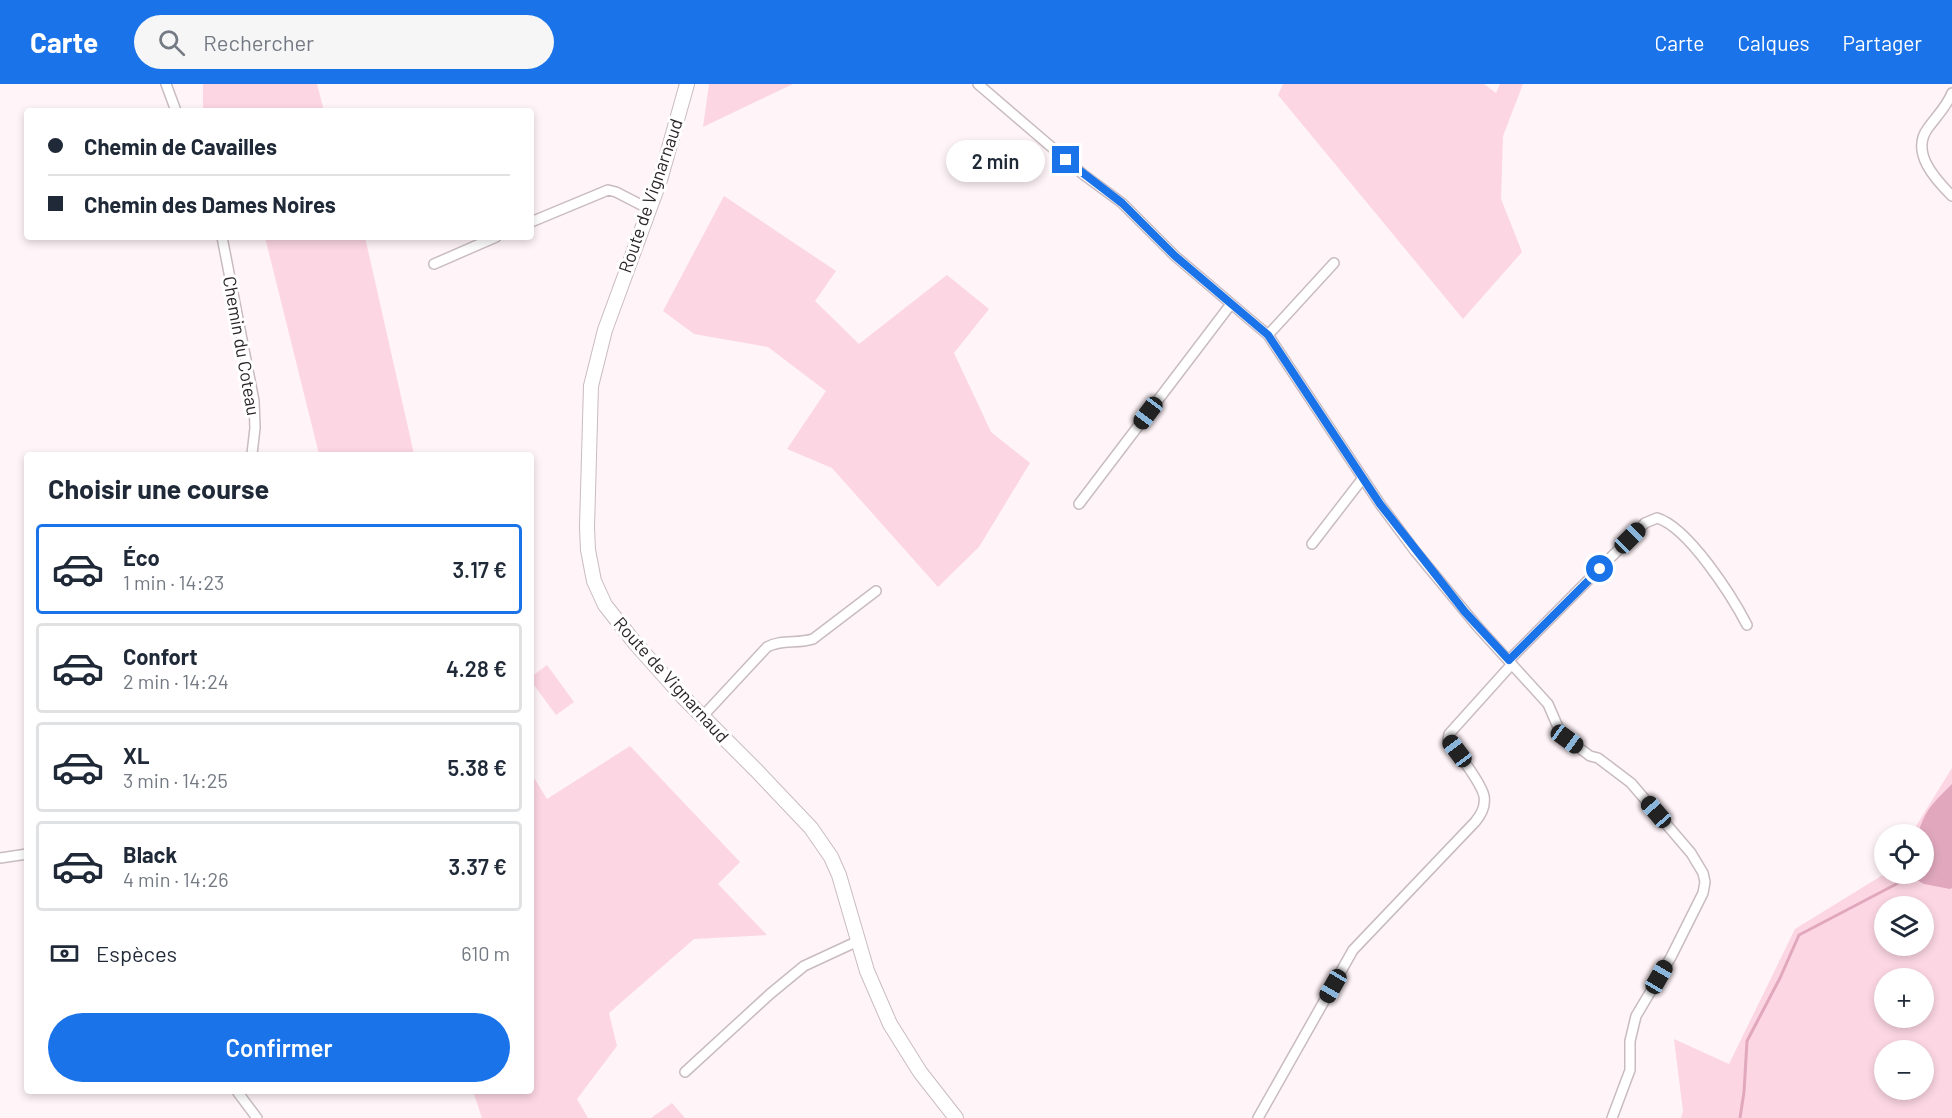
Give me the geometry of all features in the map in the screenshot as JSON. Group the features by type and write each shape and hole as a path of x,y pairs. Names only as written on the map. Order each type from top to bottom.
{"street":[{"path":"166,84 175,108"},
{"name":"Route de Vignarnaud","path":"687,84 660,180 605,330 591,386 588,426 588,550 594,581 605,605 635,643 702,717 811,828 831,857 839,874 867,971 890,1023 920,1072 956,1118"},
{"path":"978,84 1084,175 1122,203 1175,256 1268,335 1380,504 1418,555 1477,626 1548,704 1558,727 1567,739 1590,756 1598,758 1631,783 1691,853 1703,873 1705,882 1703,893 1671,957 1636,1016 1630,1041 1630,1070 1612,1118"},
{"path":"1952,93 1925,131 1921,154 1926,164 1952,196"},
{"path":"534,221 608,190 649,209"},
{"name":"Chemin du Coteau","path":"223,240 254,401 255,428 252,452"},
{"path":"434,264 489,240"},
{"path":"1268,335 1335,263"},
{"path":"1079,504 1231,304"},
{"path":"1312,544 1363,478"},
{"path":"1258,1118 1353,950 1482,813 1485,805 1484,795 1465,762 1448,740 1449,734 1510,662 1645,523 1657,518 1667,521 1692,545 1737,605 1747,625"},
{"path":"702,717 767,647 777,643 813,639 876,591"},
{"path":"0,858 24,854"},
{"path":"685,1071 804,966 858,941"},
{"path":"239,1094 257,1118"}],"shaded area":[{"path":"203,84 317,84 323,108 203,108"},
{"path":"709,84 793,84 703,127"},
{"path":"1283,84 1484,84 1496,93 1500,84 1523,84 1503,136 1501,199 1522,252 1463,319 1278,95"},
{"path":"724,196 836,271 815,301 859,344 947,275 989,309 954,353 991,432 1030,463 979,547 938,587 832,468 787,449 826,391 768,347 694,334 663,311"},
{"path":"266,240 366,240 414,452 319,452"},
{"path":"547,665 574,702 556,715 534,685 534,675"},
{"path":"630,746 740,862 718,884 767,935 694,939 609,1013 617,1046 577,1099 588,1118 482,1118 474,1094 534,1094 534,778 547,799"},
{"path":"1952,768 1952,1118 1681,1118 1683,1111 1674,1039 1729,1064 1795,929 1874,880 1874,884 1934,884 1934,824 1917,824"},
{"path":"1952,784 1952,888 1950,889 1924,884 1934,884 1934,824 1921,824 1931,806"},
{"path":"672,1103 685,1118 651,1118"}],"waterway":[{"path":"1740,1118 1747,1041 1780,978 1799,935 1896,884"}],"route":[{"path":"1066,160 1122,203 1175,256 1268,335 1380,504 1465,612 1509,660 1600,569"}]}
